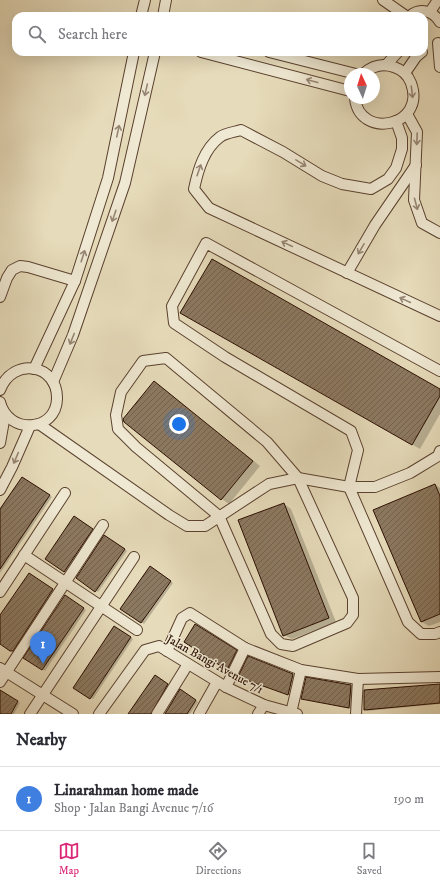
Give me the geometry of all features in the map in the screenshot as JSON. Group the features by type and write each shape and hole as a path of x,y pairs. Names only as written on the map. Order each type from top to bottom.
{"street":[{"path":"142,12 144,0"},
{"path":"164,12 166,0"},
{"path":"383,0 400,12"},
{"path":"430,12 438,0"},
{"path":"416,12 430,12 440,21"},
{"path":"428,49 439,41"},
{"path":"439,41 440,67"},
{"path":"34,368 75,281 108,178 133,56"},
{"path":"53,382 73,335 125,182 154,56"},
{"path":"216,56 344,89"},
{"path":"285,56 344,71"},
{"path":"386,65 394,56"},
{"path":"405,73 418,56"},
{"path":"357,104 359,111 367,119 381,124 396,121 408,114 413,99 413,89 405,73 395,67 386,65 371,68"},
{"path":"408,114 417,132 414,200 422,223 440,233"},
{"path":"396,121 402,138 402,149 396,168 388,179 371,189 342,184 322,176 283,152 241,130 221,136 211,147 199,168 194,189 210,208 440,316"},
{"path":"347,273 375,225 416,165"},
{"path":"440,371 206,243 172,306 174,323 224,357 351,430 358,450 349,487 408,622 421,634 440,632"},
{"path":"0,297 7,278 12,270 20,266 75,281"},
{"path":"166,358 267,442 298,478 353,598 353,615 347,623 293,646 281,644 271,634 220,516 136,447 118,429 116,415 121,392 144,361 166,358"},
{"path":"0,402 5,415 16,424 34,425 48,419 54,411 57,401 57,391 53,382 45,373 34,368 20,369 13,372 1,385"},
{"path":"0,443 5,415"},
{"path":"0,490 34,425"},
{"path":"34,425 187,526 205,526 269,484 298,478 349,487 375,487 410,473 439,456"},
{"path":"0,592 65,494"},
{"path":"0,682 3,670 65,582 103,524"},
{"path":"24,555 137,630"},
{"path":"30,714 134,557"},
{"path":"167,651 182,618 190,612 245,648 301,670 358,679 440,677"},
{"name":"Jalan Bangi Avenue 7/1","path":"99,714 144,650 159,646 221,684 264,705 294,713"},
{"path":"199,714 245,648"},
{"path":"156,714 188,664"},
{"path":"3,670 73,714"},
{"path":"294,713 301,670"},
{"path":"356,714 358,679"},
{"path":"258,714 264,705"}],"building":[{"path":"212,259 440,389 440,396 412,445 180,313"},
{"path":"154,381 253,461 221,500 124,422 123,419"},
{"path":"22,477 50,495 0,569 0,509"},
{"path":"435,484 440,496 440,614 421,622 373,510"},
{"path":"284,503 329,618 283,636 238,520"},
{"path":"74,516 93,529 64,572 45,559"},
{"path":"104,535 125,549 95,592 76,578"},
{"path":"150,566 171,581 141,623 120,609"},
{"path":"29,573 53,589 13,651 10,651 0,644 0,615"},
{"path":"65,595 84,608 42,670 23,658"},
{"path":"195,624 237,650 227,670 184,642"},
{"path":"114,626 131,637 90,699 73,688"},
{"path":"248,656 293,674 288,695 238,677"},
{"path":"155,675 168,684 151,714 128,714"},
{"path":"306,677 351,685 349,708 301,699"},
{"path":"440,684 440,703 364,710 364,690"},
{"path":"180,689 196,700 187,714 165,714"},
{"path":"0,690 18,701 11,714 0,714"}],"place":[{"name":"Linarahman home made","path":"43,664"}]}
